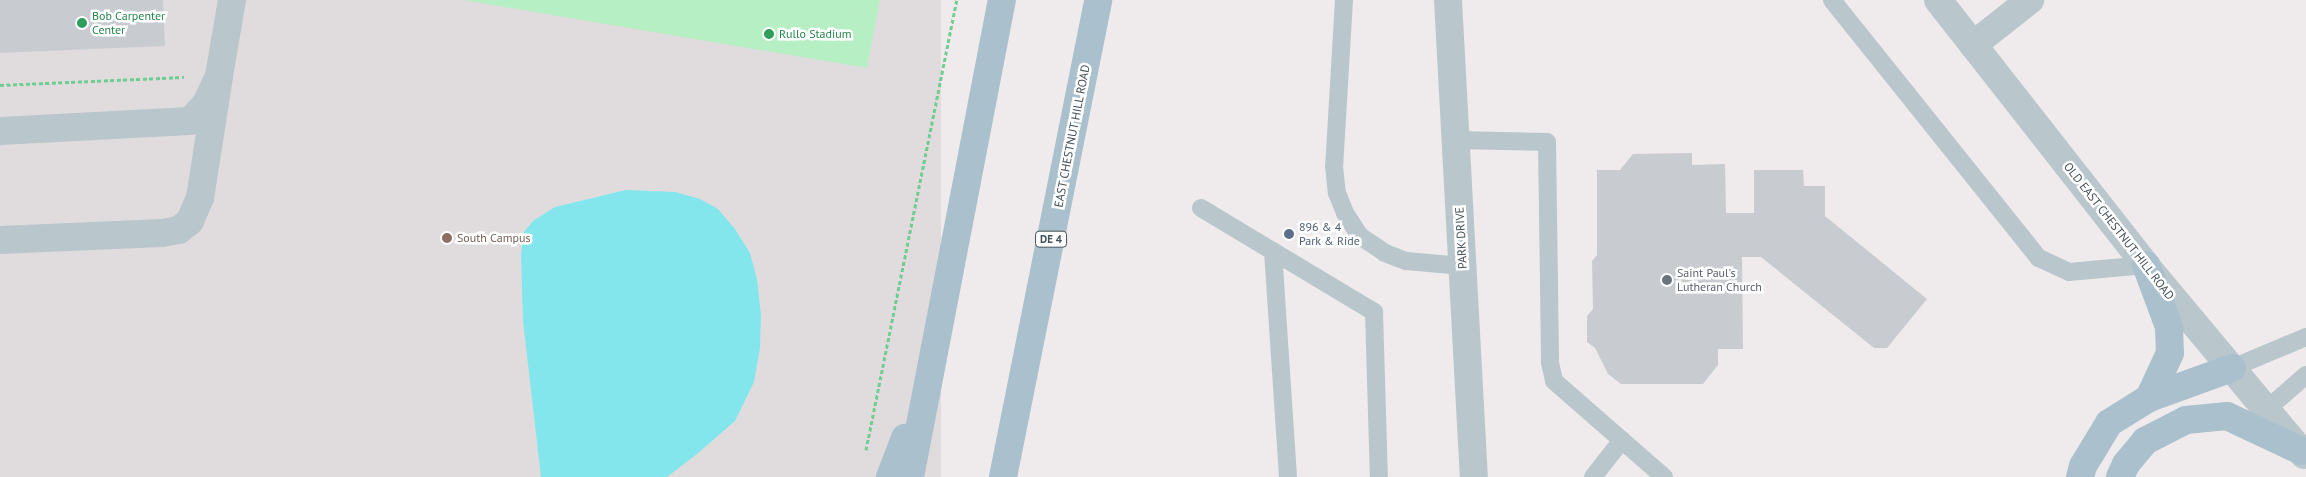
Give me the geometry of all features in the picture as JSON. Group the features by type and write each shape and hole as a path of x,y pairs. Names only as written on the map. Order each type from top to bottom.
{"main road":[{"path":"910,477 1002,0"},
{"name":"EAST CHESTNUT HILL ROAD","path":"1006,474 1098,0"},
{"path":"2146,265 2169,327 2170,353 2149,398"},
{"path":"2080,477 2083,466 2109,423 2149,398 2232,368"},
{"path":"890,477 931,369"},
{"path":"2120,477 2126,464 2145,441 2186,420 2227,416 2303,454"}],"street":[{"path":"0,240 162,233 179,230 190,221 200,198 232,0"},
{"name":"PARK DRIVE","path":"1448,0 1474,477"},
{"name":"OLD EAST CHESTNUT HILL ROAD","path":"1938,0 2146,265 2303,454"},
{"path":"1973,45 2030,0"},
{"path":"0,130 190,121 206,104 219,76"}],"lane":[{"path":"1344,0 1334,166 1337,193 1345,213 1360,236 1385,253 1406,261 1463,266"},
{"path":"1832,0 2039,258 2070,272 2146,265"},
{"path":"1456,140 1547,142 1550,363 1554,381 1664,477"},
{"path":"1201,208 1374,312 1379,477"},
{"path":"1273,251 1288,477"},
{"path":"2232,368 2306,337"},
{"path":"2266,410 2306,375"},
{"path":"1593,477 1622,440"}],"path":[{"path":"864,459 957,0"},
{"path":"0,85 190,77"}],"shaded area":[{"name":"South Campus","path":"0,0 941,0 941,477 0,477"}],"green space":[{"name":"Rullo Stadium","path":"463,0 880,0 867,68"}],"water":[{"path":"626,190 675,192 700,199 718,209 735,229 750,253 757,279 761,315 760,348 754,382 735,421 667,477 541,477 523,321 521,254 524,232 533,221 555,207"}],"building":[{"name":"Bob Carpenter Center","path":"0,0 163,0 165,46 0,53"},
{"name":"Saint Paul's Lutheran Church","path":"1692,153 1692,165 1725,164 1726,213 1754,213 1754,170 1803,170 1804,186 1825,186 1825,216 1927,299 1887,348 1874,348 1761,257 1742,257 1743,349 1718,349 1718,365 1703,384 1621,384 1608,374 1595,348 1587,342 1587,316 1593,309 1592,261 1597,255 1597,170 1620,170 1633,154"}],"place":[{"name":"Bob Carpenter Center","path":"82,23"},
{"name":"Rullo Stadium","path":"769,34"},
{"name":"896 & 4 Park & Ride","path":"1289,234"},
{"name":"South Campus","path":"447,238"},
{"name":"Saint Paul's Lutheran Church","path":"1667,280"}]}
